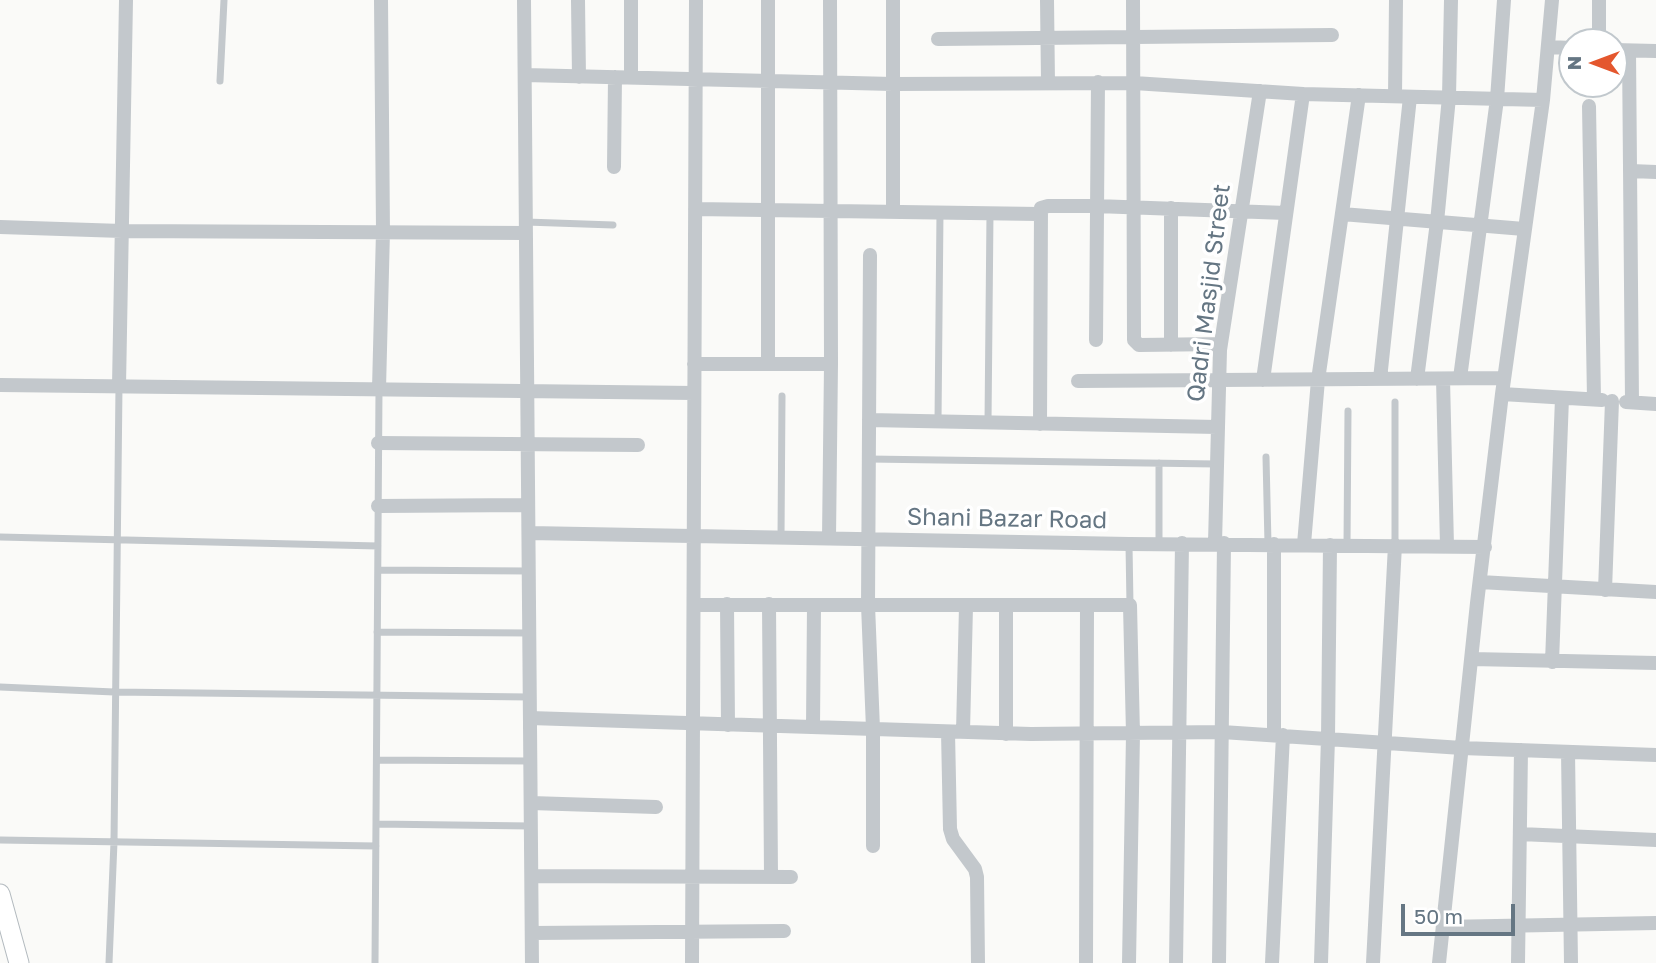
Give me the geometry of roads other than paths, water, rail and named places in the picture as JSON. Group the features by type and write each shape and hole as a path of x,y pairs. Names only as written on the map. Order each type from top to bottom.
{"street":[{"path":"119,386 125,0"},
{"path":"379,389 383,231 381,0"},
{"path":"524,0 532,963"},
{"path":"578,0 579,76"},
{"path":"631,0 631,77"},
{"path":"692,963 696,0"},
{"path":"768,0 768,363"},
{"path":"829,538 830,0"},
{"path":"893,211 894,0"},
{"path":"1046,0 1048,82"},
{"path":"1133,0 1134,340 1139,345 1221,344"},
{"path":"1380,379 1396,219 1402,96 1396,0"},
{"path":"1417,379 1437,222 1449,97 1451,0"},
{"path":"1460,379 1497,99 1504,0"},
{"path":"1439,963 1502,394 1543,100 1552,0"},
{"path":"1599,0 1599,28"},
{"path":"938,38 1332,35"},
{"path":"1548,47 1558,47"},
{"path":"1632,402 1629,51 1656,51"},
{"path":"525,75 893,84 1098,82 1303,94 1543,100"},
{"path":"614,167 615,77"},
{"path":"1096,340 1098,82"},
{"name":"Qadri Masjid Street","path":"1219,963 1222,732 1220,543 1216,464 1218,380 1240,211 1261,91"},
{"path":"1263,380 1303,94"},
{"path":"1304,544 1318,380 1359,95"},
{"path":"1589,106 1594,399"},
{"path":"1631,171 1656,173"},
{"path":"1040,424 1041,208 1048,205 1096,205 1286,213"},
{"path":"1171,208 1171,345"},
{"path":"695,209 1039,214"},
{"path":"1342,214 1524,229"},
{"path":"0,227 122,231 526,228"},
{"path":"870,255 868,605 873,729 873,846"},
{"path":"694,364 831,364"},
{"path":"1443,379 1447,546"},
{"path":"1078,381 1504,379"},
{"path":"0,385 694,393"},
{"path":"1502,394 1656,404"},
{"path":"1552,662 1562,398"},
{"path":"1605,590 1612,401"},
{"path":"869,420 1217,427"},
{"path":"378,443 638,445"},
{"path":"378,506 528,505"},
{"name":"Shani Bazar Road","path":"529,533 1129,544 1485,547"},
{"path":"1176,963 1177,733 1182,543"},
{"path":"1271,544 1279,735 1272,963"},
{"path":"1321,963 1328,738 1330,545"},
{"path":"1373,963 1395,545"},
{"path":"1480,582 1656,592"},
{"path":"727,604 728,725"},
{"path":"769,604 771,877"},
{"path":"695,605 1130,605 1133,734 1129,963"},
{"path":"813,727 814,605"},
{"path":"1086,963 1087,605"},
{"path":"966,606 950,829 953,839 975,869 977,877 978,963"},
{"path":"1006,606 1006,734"},
{"path":"1472,659 1656,663"},
{"path":"530,718 1006,734 1222,732 1462,748 1656,755"},
{"path":"1518,963 1521,750"},
{"path":"1568,752 1571,963"},
{"path":"531,803 656,807"},
{"path":"1520,834 1656,841"},
{"path":"532,876 791,877"},
{"path":"0,894 19,963"},
{"path":"1443,927 1656,923"},
{"path":"532,933 784,931"}],"lane":[{"path":"220,81 224,0"},
{"path":"938,422 940,212"},
{"path":"988,422 990,213"},
{"path":"526,228 613,225"},
{"path":"109,963 114,842 119,386"},
{"path":"375,963 379,389"},
{"path":"781,537 782,396"},
{"path":"1395,402 1395,545"},
{"path":"1347,545 1348,411"},
{"path":"1266,457 1271,544"},
{"path":"869,459 1216,464"},
{"path":"1159,463 1159,543"},
{"path":"0,537 378,546"},
{"path":"1129,544 1130,605"},
{"path":"378,570 529,571"},
{"path":"377,632 530,633"},
{"path":"0,687 114,692 530,697"},
{"path":"377,760 531,761"},
{"path":"376,824 531,826"},
{"path":"0,840 376,846"}]}
